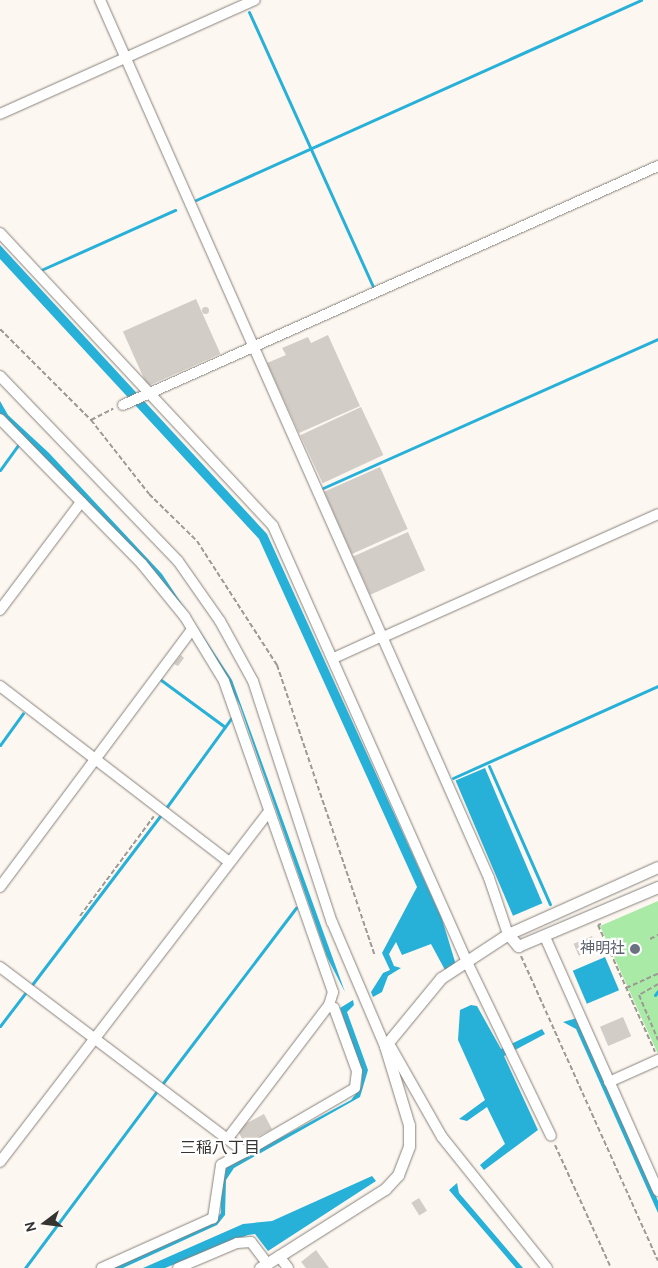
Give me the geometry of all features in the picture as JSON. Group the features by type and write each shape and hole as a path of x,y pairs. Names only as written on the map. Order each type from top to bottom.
{"street":[{"path":"100,0 251,349 489,878 508,934 518,946 545,937 658,887"},
{"path":"0,114 256,0"},
{"path":"123,405 658,166"},
{"path":"0,233 273,526 334,658 462,962 510,1049 551,1136"},
{"path":"0,376 178,560 220,621 252,681 332,922 386,1044 442,1137 547,1268"},
{"path":"0,419 142,564 185,617 191,631 224,681 333,992 329,1005 228,1138"},
{"path":"0,610 81,502"},
{"path":"334,658 658,514"},
{"path":"0,887 191,631"},
{"path":"0,686 228,862"},
{"path":"0,1162 268,811"},
{"path":"386,1044 441,978 462,962 508,934 658,867"},
{"path":"545,937 658,1192"},
{"path":"0,966 245,1152"},
{"path":"102,1268 213,1218 221,1166 355,1088 357,1070 329,1005"},
{"path":"178,1268 251,1242 263,1266 386,1189 398,1175 409,1146 409,1125 386,1044"},
{"path":"609,1082 658,1059"},
{"path":"278,1256 288,1268"}],"path":[{"path":"90,420 123,405"},
{"path":"80,916 160,808"},
{"path":"607,921 598,925 658,1059"},
{"path":"650,939 658,935"},
{"path":"518,946 658,1261"},
{"path":"626,988 658,974"},
{"path":"658,984 639,996 658,1039"},
{"path":"551,1136 611,1268"}],"green space":[{"name":"神明社","path":"658,901 658,1054 600,926"}],"water":[{"path":"0,245 267,534 442,919 456,965 445,970 431,944 402,955 396,942 389,954 394,966 401,968 388,976 382,992 373,997 371,992 383,973 390,970 382,953 417,887 259,539 0,259"},
{"path":"0,401 8,415 49,453 162,574 232,680 345,992 327,957 240,706 226,678 186,613 0,415"},
{"path":"485,768 542,903 513,916 456,781"},
{"path":"605,957 619,990 587,1004 573,971"},
{"path":"353,1000 354,1005 347,1012 368,1070 360,1097 234,1168 226,1180 225,1215 217,1225 123,1268 110,1268 214,1222 221,1213 220,1183 226,1167 351,1100 361,1087 362,1073 340,1008"},
{"path":"471,1005 477,1006 501,1049 542,1029 545,1034 504,1056 538,1130 484,1170 480,1165 505,1144 487,1107 467,1121 459,1119 485,1100 458,1040 460,1010"},
{"path":"577,1018 658,1201 658,1213 576,1029 563,1022"},
{"path":"372,1176 376,1181 268,1251 255,1234 248,1235 165,1268 143,1268 243,1224 272,1221"},
{"path":"457,1183 459,1193 523,1268 516,1268 449,1190"}],"building":[{"path":"196,299 220,354 147,386 123,332"},
{"path":"205,306 209,310 205,314 201,310"},
{"path":"328,335 360,406 299,433 267,363 286,355 282,348 308,337 311,343"},
{"path":"361,407 383,455 323,483 300,435"},
{"path":"380,467 408,529 352,554 324,492"},
{"path":"408,532 425,570 370,595 353,556"},
{"path":"181,655 184,658 178,666 174,664"},
{"path":"592,936 597,948 579,956 574,944"},
{"path":"623,1017 631,1036 608,1046 600,1027"},
{"path":"264,1114 272,1129 245,1144 237,1129"},
{"path":"419,1198 427,1211 419,1215 411,1203"},
{"path":"316,1250 329,1268 306,1268 301,1262"}],"waterway":[{"path":"196,200 641,0"},
{"path":"249,12 373,287"},
{"path":"41,270 175,210"},
{"path":"323,488 658,339"},
{"path":"0,470 18,445"},
{"path":"161,680 225,727"},
{"path":"453,778 658,686"},
{"path":"0,745 23,713"},
{"path":"166,808 232,717"},
{"path":"489,766 550,904"},
{"path":"31,986 161,815"},
{"path":"163,1083 296,908"},
{"path":"655,995 658,991"},
{"path":"0,1026 26,992"},
{"path":"25,1268 157,1091"}],"place":[{"name":"神明社","path":"635,949"}],"district":[{"name":"三稲八丁目","path":"220,1148"}]}
